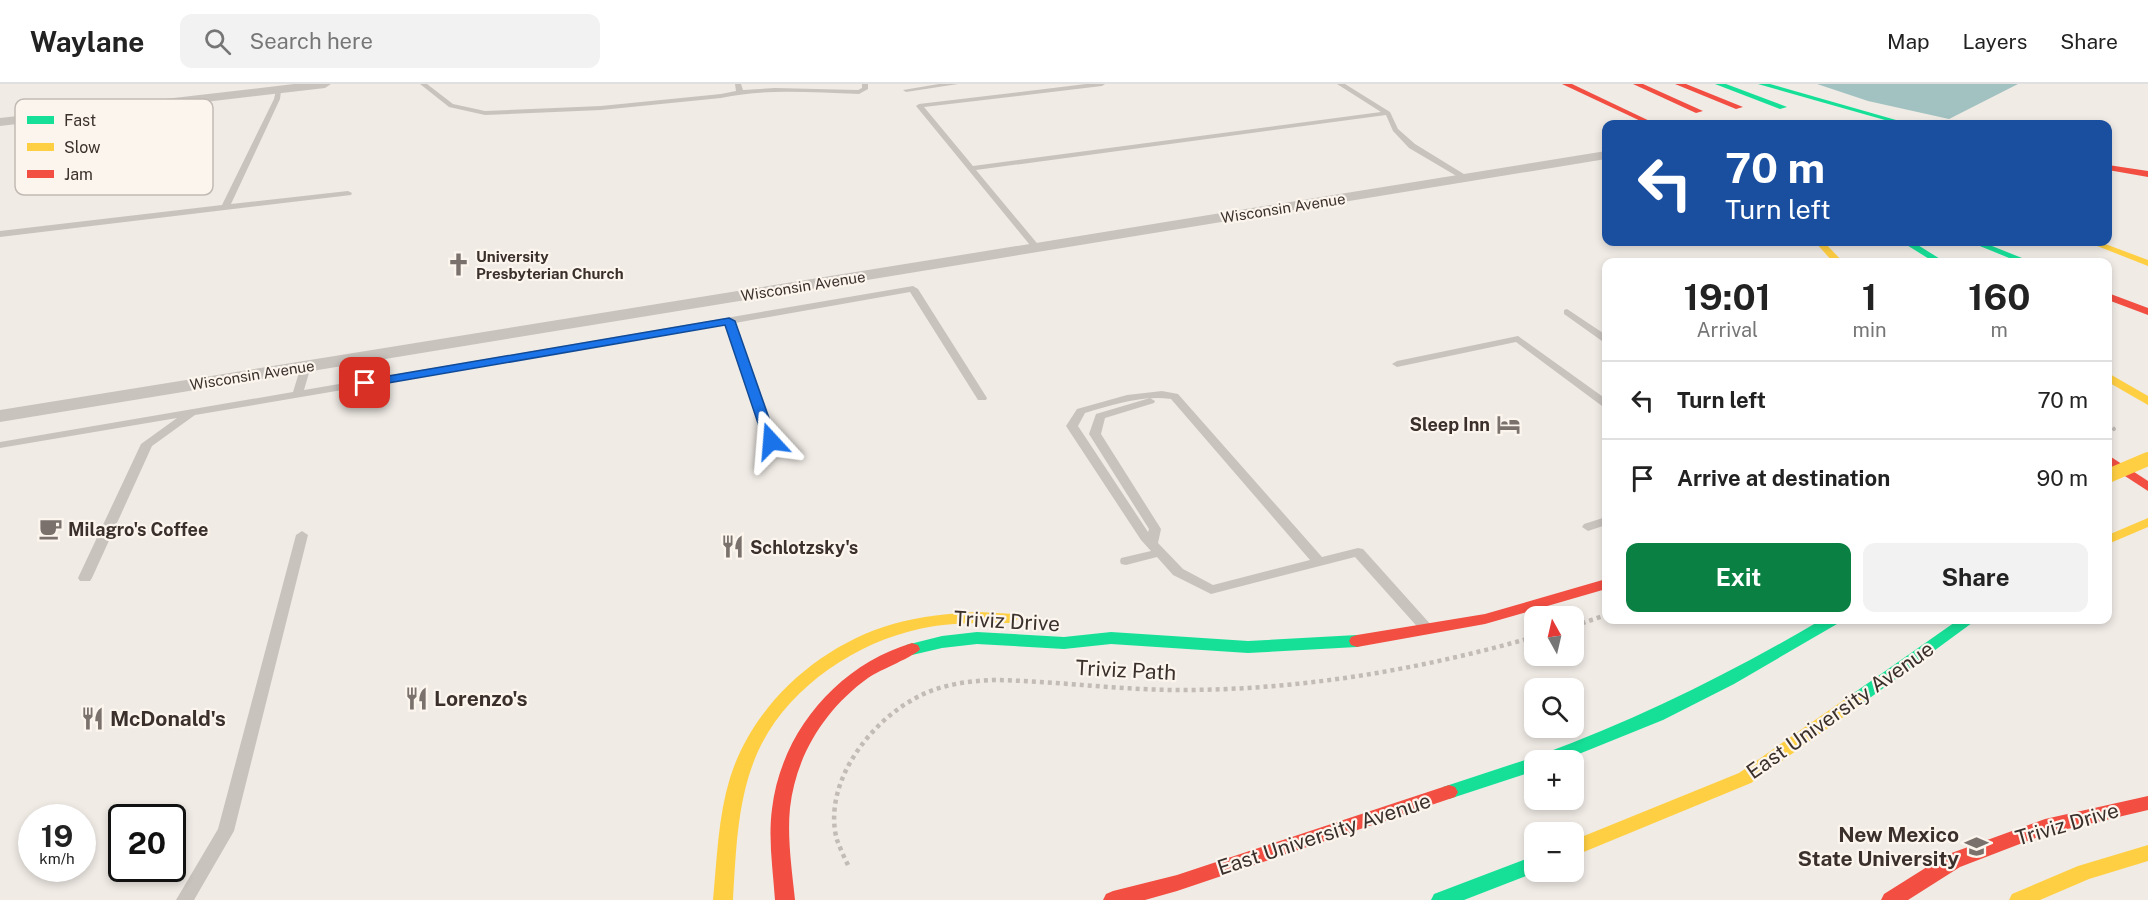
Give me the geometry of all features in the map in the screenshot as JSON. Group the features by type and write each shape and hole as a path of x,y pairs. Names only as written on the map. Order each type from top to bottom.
{"main road":[{"path":"1566,84 1643,120"},
{"path":"1637,84 1710,116"},
{"path":"1679,84 1753,112"},
{"path":"1719,84 1796,112"},
{"path":"1762,84 1892,120"},
{"path":"1621,87 1688,120"},
{"path":"2112,169 2148,174"},
{"path":"1823,246 1834,258"},
{"path":"1914,246 1933,258"},
{"path":"1985,246 2017,258"},
{"path":"2103,246 2148,263"},
{"path":"2112,298 2148,312"},
{"path":"2112,379 2148,401"},
{"path":"2118,449 2148,467"},
{"path":"2112,474 2148,459"},
{"path":"2112,462 2148,487"},
{"path":"2113,538 2148,522"},
{"name":"Triviz Drive","path":"785,900 781,800 799,743 815,716 856,676 897,653 950,640 976,638 1065,643 1105,638 1277,646 1430,632 1517,613 1602,585"},
{"name":"Triviz Drive","path":"723,900 730,827 745,761 759,733 801,681 847,646 896,626 961,616 1024,619"},
{"path":"1570,750 1667,709 1795,643 1826,624"},
{"name":"East University Avenue","path":"1584,844 1745,778 1962,624"},
{"name":"Triviz Drive","path":"1083,629 1105,638"},
{"name":"East University Avenue","path":"1113,900 1177,883 1524,767"},
{"name":"Triviz Drive","path":"1907,896 1953,861 2045,827 2148,803"},
{"path":"2019,900 2085,872 2148,853"},
{"path":"1441,900 1524,868"}],"street":[{"path":"197,99 324,84"},
{"path":"0,123 15,121"},
{"name":"Wisconsin Avenue","path":"0,416 1602,156"}],"lane":[{"path":"423,84 451,106 485,113 601,108 775,90 859,92 865,89 866,84"},
{"path":"738,84 740,92"},
{"path":"904,87 955,84"},
{"path":"919,106 1102,84"},
{"path":"1340,84 1388,112 1395,130 1407,142 1468,179"},
{"path":"904,87 1037,248"},
{"path":"225,208 277,99 280,88"},
{"path":"972,168 1388,112"},
{"path":"0,234 348,194"},
{"path":"902,270 982,398"},
{"path":"0,446 913,289"},
{"path":"1567,312 1602,336"},
{"path":"729,321 771,441"},
{"path":"1397,364 1518,339 1602,401"},
{"path":"297,395 306,366"},
{"path":"1319,562 1174,396 1159,393 1133,396 1081,411 1072,426 1145,537 1178,572 1211,590 1358,552 1430,632"},
{"path":"1156,547 1155,530 1095,434 1100,416 1174,396"},
{"path":"85,578 147,444 192,412"},
{"path":"1588,526 1602,522"},
{"path":"185,900 226,831 302,535"},
{"path":"1126,561 1156,547"}],"path":[{"path":"1584,623 1602,616"},
{"name":"Triviz Path","path":"848,865 839,851 835,837 835,814 839,793 858,747 880,721 896,708 938,688 957,682 1000,679 1180,690 1289,685 1433,664 1524,640"}],"water":[{"path":"1817,84 2018,84 1949,119 1868,101"}],"traffic: fast":[{"path":"1719,84 1783,107"},
{"path":"1762,84 1892,120"},
{"path":"1914,246 1933,258"},
{"path":"1985,246 2017,258"},
{"path":"1573,750 1693,698 1763,661 1825,624"},
{"path":"1857,699 1962,624"},
{"path":"912,649 942,642 977,638 1064,643 1111,638 1248,647 1357,641"},
{"path":"1449,792 1524,767"},
{"path":"1441,900 1524,868"}],"traffic: slow":[{"path":"1823,246 1834,258"},
{"path":"2103,246 2148,263"},
{"path":"2112,379 2148,401"},
{"path":"2112,474 2148,459"},
{"path":"2112,538 2148,522"},
{"path":"723,900 727,847 739,778 745,761 767,721 797,687 845,651 870,638 895,629 950,619 1010,618"},
{"path":"1584,844 1745,778 1857,699"},
{"path":"2019,900 2085,872 2148,853"}],"traffic: jam":[{"path":"1566,84 1643,120"},
{"path":"1637,84 1699,111"},
{"path":"1679,84 1739,107"},
{"path":"2112,169 2148,174"},
{"path":"2112,298 2148,312"},
{"path":"2112,462 2148,487"},
{"path":"1357,641 1485,619 1602,585"},
{"path":"785,900 780,842 781,808 786,781 807,732 823,710 863,673 887,659 912,649"},
{"path":"1113,900 1177,883 1449,792"},
{"path":"1891,900 1953,861 2045,827 2148,803"}],"place":[{"name":"University Presbyterian Church","path":"458,265"},
{"name":"Sleep Inn","path":"1508,424"},
{"name":"Milagro's Coffee","path":"50,529"},
{"name":"Schlotzsky's","path":"732,547"},
{"name":"Lorenzo's","path":"416,698"},
{"name":"McDonald's","path":"92,718"},
{"name":"New Mexico State University","path":"1977,846"}],"route":[{"path":"365,383 729,321 771,441"}]}
